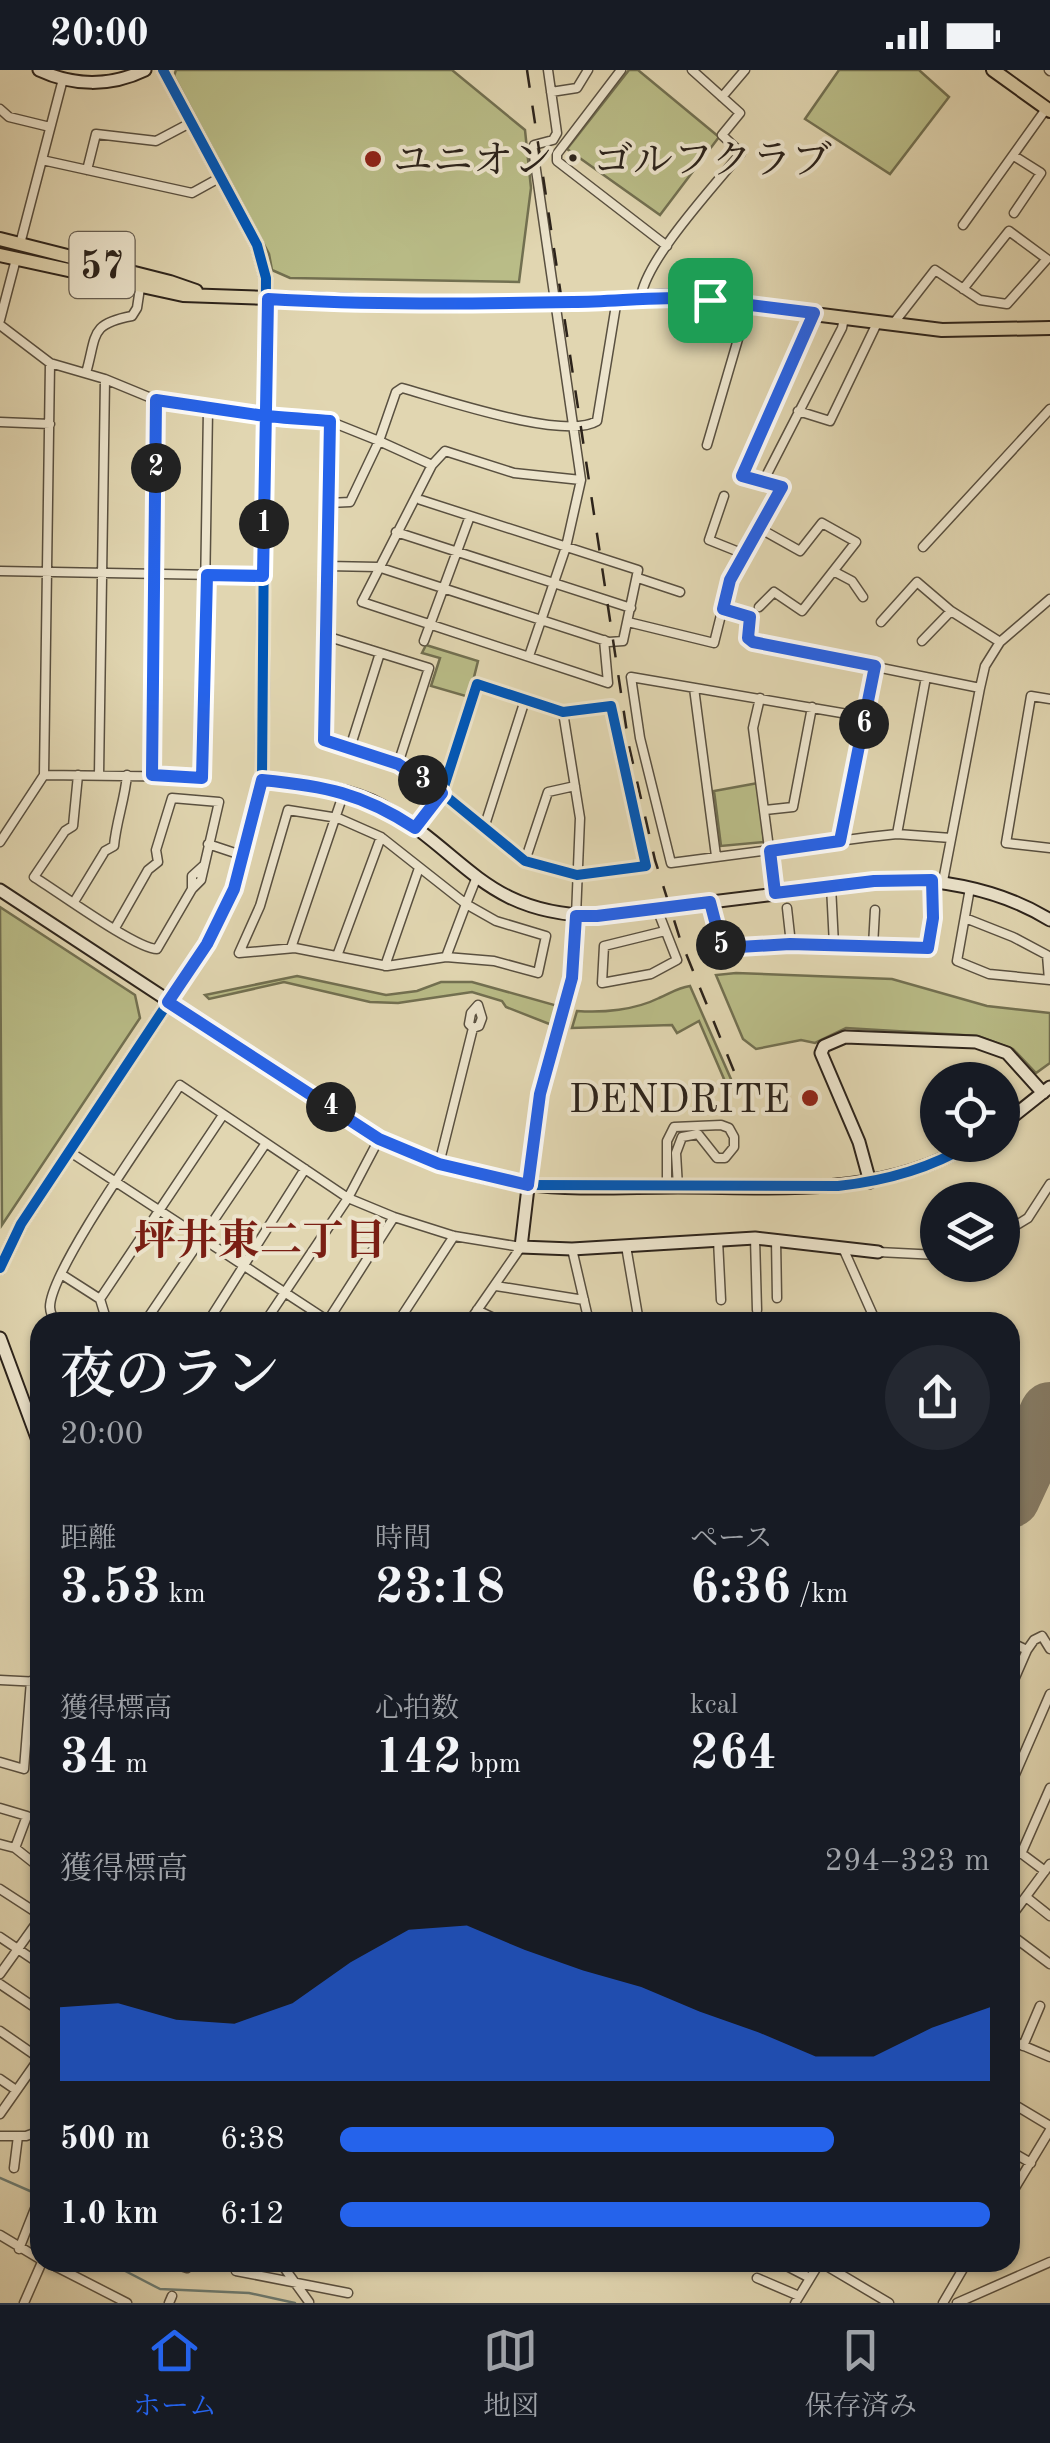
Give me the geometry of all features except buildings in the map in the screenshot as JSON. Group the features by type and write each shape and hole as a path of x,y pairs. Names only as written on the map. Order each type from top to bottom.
{"main road":[{"path":"993,70 1048,110"},
{"name":"57","path":"0,240 18,252 140,288 182,296 444,304 668,296 964,332 1050,328"},
{"name":"57","path":"0,255 18,252 170,282 203,294"}],"street":[{"path":"39,70 87,84 116,81 145,70"},
{"path":"0,1268 21,1224 207,944 234,889 262,780 268,299 257,245 163,70"},
{"path":"529,656 566,547 580,480 533,149 534,145 554,140 557,133 548,70"},
{"path":"551,92 577,88 588,70"},
{"path":"620,70 558,154 557,162 667,246"},
{"path":"722,96 745,70"},
{"path":"641,296 667,246 741,153 722,135 740,113 699,72"},
{"path":"63,79 0,323 50,363 105,379 156,400 208,410 330,421 432,465"},
{"path":"0,108 10,117 50,127"},
{"path":"963,224 1048,110"},
{"path":"88,170 96,134 156,141 192,122"},
{"path":"1014,156 1041,173 1014,213"},
{"path":"42,160 192,193 221,177"},
{"path":"893,324 935,270 963,289 980,300 1008,304 1047,258 1009,231 963,289"},
{"path":"86,373 100,327 106,321 132,316 140,288"},
{"path":"329,503 350,502 380,441 396,392 402,388 529,422 588,427 597,421 617,299"},
{"path":"707,444 748,305"},
{"path":"628,622 714,643 730,580 782,487 742,476 814,313"},
{"path":"764,480 842,328 844,317"},
{"path":"798,411 830,421 878,321"},
{"path":"0,842 44,775 50,363"},
{"path":"98,776 105,379"},
{"path":"152,775 156,400"},
{"path":"923,548 1050,409"},
{"path":"44,775 202,778 208,410"},
{"path":"330,421 324,740 398,764 442,793 525,862 577,875 646,866 611,706 563,712 477,684 442,793 415,828"},
{"path":"0,422 50,424"},
{"path":"580,480 514,473 445,451 432,465 362,602 608,683 604,640"},
{"path":"724,496 709,540 744,554"},
{"path":"327,566 378,566 604,640 624,640 638,570 421,500"},
{"path":"424,641 470,516"},
{"path":"759,528 800,551 822,523 856,542 802,611 774,592 759,606"},
{"path":"396,532 631,608"},
{"path":"0,571 263,576"},
{"path":"835,572 852,580 863,596"},
{"path":"638,578 680,592"},
{"path":"881,622 917,582 951,611 1000,642"},
{"path":"710,902 722,948 790,944 928,948 938,881 951,838 984,666 1000,642 1050,599"},
{"path":"723,609 750,617 748,638 753,642 980,688"},
{"path":"922,641 951,611"},
{"path":"326,636 429,668 398,764"},
{"path":"350,748 380,654"},
{"path":"840,841 875,666"},
{"path":"865,718 631,676 640,738 671,863 897,834 951,838"},
{"path":"897,834 926,678"},
{"path":"694,688 716,856"},
{"path":"1050,699 1031,696 1006,843 1050,848"},
{"path":"760,698 754,728 775,893"},
{"path":"484,828 525,700"},
{"path":"765,810 794,807 812,707"},
{"path":"480,1312 476,1310 521,1247 540,1094 568,994 580,818 563,712"},
{"path":"78,775 78,801 72,818 64,822 65,831 34,877 115,928 149,949 158,949 192,888 192,876 202,866 219,802 172,798 156,850 148,858 148,870 115,928"},
{"path":"74,902 104,852 105,841 114,833 127,775"},
{"path":"262,780 344,792 379,804 476,878 529,907 576,916 887,880 938,881 970,888 1048,916"},
{"path":"525,862 548,792 575,786"},
{"path":"291,948 344,792"},
{"path":"288,810 338,818 381,837 466,904 496,922 546,936 538,973 494,961 446,957 384,966 291,948 239,954 260,906 288,810"},
{"path":"0,816 12,825"},
{"path":"337,956 381,837"},
{"path":"208,844 244,856"},
{"path":"384,966 419,868"},
{"path":"446,957 476,878"},
{"path":"831,886 834,945"},
{"path":"965,918 1014,936 1047,954 1050,980 989,974 957,961 970,888"},
{"path":"0,890 379,1139 439,1164 528,1185 808,1188 870,1182 937,1162"},
{"path":"787,908 790,944"},
{"path":"657,909 666,931 677,960 651,974 602,983 604,946 666,931"},
{"path":"873,946 875,910"},
{"path":"439,1164 473,1028"},
{"path":"870,1182 859,1142 821,1053 824,1046 845,1037 976,1042 1007,1053 1048,1095 1020,1113"},
{"path":"51,1312 60,1274 180,1086 348,1198 454,1236 521,1247 572,1249 755,1238 920,1255"},
{"path":"100,1299 223,1115"},
{"path":"674,1127 729,1128 734,1147 724,1158 717,1158 698,1134 682,1136 672,1187 667,1141 674,1127"},
{"path":"272,1312 348,1198 379,1139"},
{"path":"152,1312 266,1143"},
{"path":"70,1152 313,1312"},
{"path":"215,1312 305,1169"},
{"path":"1020,1223 1028,1218 1050,1184"},
{"path":"334,1312 394,1217"},
{"path":"405,1312 454,1236"},
{"path":"755,1238 756,1310"},
{"path":"776,1239 777,1298"},
{"path":"718,1240 721,1300"},
{"path":"626,1246 637,1312"},
{"path":"843,1248 872,1312"},
{"path":"572,1249 586,1312"},
{"path":"60,1274 100,1299 105,1312"},
{"path":"496,1286 584,1300"},
{"path":"0,1338 30,1417"},
{"path":"1020,1666 1034,1640 1042,1636 1050,1649"},
{"path":"1020,1647 1027,1650"},
{"path":"0,1680 30,1681"},
{"path":"1020,1763 1050,1694"},
{"path":"0,1762 24,1769 30,1721"},
{"path":"1020,1905 1047,1868 1022,1854 1050,1788"},
{"path":"0,1808 30,1817"},
{"path":"15,1848 27,1816"},
{"path":"0,1844 15,1848 30,1860"},
{"path":"0,1889 30,1910"},
{"path":"1020,1900 1050,1916"},
{"path":"0,1974 30,1932"},
{"path":"0,1937 30,1957"},
{"path":"1020,1942 1050,1964"},
{"path":"0,1984 30,2005"},
{"path":"1023,2046 1040,2006"},
{"path":"0,2031 30,2050"},
{"path":"1020,2045 1050,2058"},
{"path":"0,2114 30,2071"},
{"path":"0,2078 16,2090"},
{"path":"1020,2108 1050,2128 1020,2180"},
{"path":"0,2136 30,2134"},
{"path":"14,2168 18,2136"},
{"path":"1020,2157 1031,2163"},
{"path":"19,2248 30,2221"},
{"path":"0,2235 30,2254"},
{"path":"957,2303 1050,2262"},
{"path":"24,2303 38,2272"},
{"path":"70,2272 128,2303"},
{"path":"241,2272 348,2293"},
{"path":"287,2272 309,2302"},
{"path":"798,2272 810,2278"},
{"path":"757,2278 797,2299 814,2272"},
{"path":"837,2272 888,2303"},
{"path":"943,2303 960,2272"},
{"path":"93,2303 99,2289"}],"green space":[{"name":"ユニオン・ゴルフクラブ","path":"176,70 452,70 525,130 531,188 519,282 290,278 272,270 269,254 174,76"},
{"path":"629,70 638,70 719,137 660,215 567,149"},
{"path":"839,70 919,70 949,97 890,174 805,119"},
{"path":"426,645 478,661 469,697 431,686 440,658 422,653"},
{"path":"758,783 764,842 721,846 714,791"},
{"path":"0,907 135,995 140,1018 2,1225"},
{"path":"716,975 892,979 987,1006 1050,1013 1050,1063 1036,1073 1013,1049 978,1036 846,1028 815,1043 801,1040 756,1049 743,1039"},
{"path":"297,976 386,995 417,991 441,982 472,982 558,1006 552,1025 506,1007 502,1001 472,992 398,1003 370,1002 284,982 209,999 205,995"},
{"path":"690,986 734,1086 730,1088 716,1086 724,1079 699,1021 677,1033 672,1025 572,1028 577,1011 629,1008"}],"waterway":[{"path":"0,2178 30,2191"},
{"path":"127,2272 160,2289 249,2293 295,2303"}],"runway":[{"path":"1020,1476 1050,1412"}],"railway":[{"path":"527,70 629,746 655,860 680,939 740,1086"}],"cycle path":[{"path":"0,1268 21,1224 207,944 234,889 262,779 266,278 257,245 163,70"},
{"path":"329,421 324,740 398,764 442,793 525,861 577,875 646,866 611,706 563,712 477,684 442,793 415,828"},
{"path":"528,1185 838,1186 906,1173 935,1162"}],"place":[{"name":"ユニオン・ゴルフクラブ","path":"373,159"},
{"name":"DENDRITE","path":"810,1098"}],"district":[{"name":"坪井東二丁目","path":"260,1239"}],"route":[{"path":"710,300 641,296 574,302 444,304 268,299 266,416 263,576 207,575 202,778 152,775 156,400 208,410 258,415 266,416 276,417 330,421 324,740 398,764 442,793 415,828 379,804 344,792 262,780 234,889 207,944 168,1002 379,1139 478,1176 528,1185 540,1094 572,978 576,916 710,902 722,948 790,944 928,948 933,918 932,880 874,881 775,893 770,851 840,841 875,666 753,642 748,638 750,617 723,609 730,580 782,487 742,476 814,313 710,300"}]}
